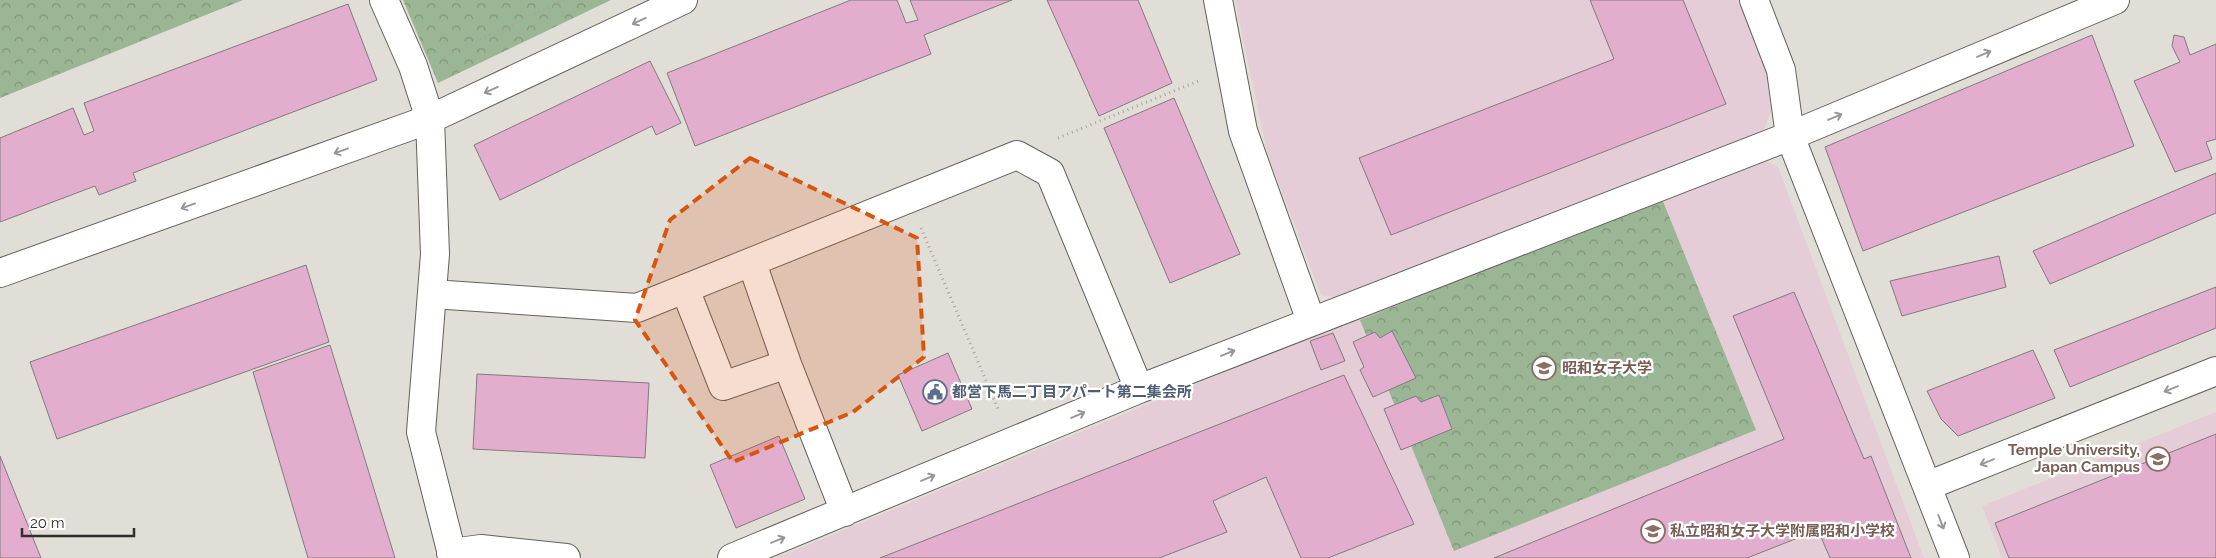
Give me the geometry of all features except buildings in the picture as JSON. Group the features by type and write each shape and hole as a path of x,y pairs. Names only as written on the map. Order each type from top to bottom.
{"street":[{"path":"384,0 413,66 430,119 435,254 421,432 452,555 481,549 566,558"},
{"path":"0,273 430,119 683,0"},
{"path":"1218,0 1243,131 1310,321"},
{"path":"1754,0 1781,70 1790,136 1955,558"},
{"path":"732,558 1139,389 1790,136 2070,8 2115,0"},
{"path":"432,294 638,308 1017,155 1050,172 1139,389"},
{"path":"752,263 787,364 845,512"},
{"path":"685,289 723,386 787,364"},
{"path":"1927,486 2216,371"}],"path":[{"path":"442,66 444,57 558,3 557,0"},
{"path":"1017,155 1201,79"},
{"path":"909,199 1000,414"}],"highlighted area":[{"path":"750,158 917,238 924,357 853,412 733,462 635,320 670,220"}],"shaded area":[{"path":"1235,0 1738,0 1776,98 1762,135 1335,298 1321,295 1267,152"},
{"name":"昭和女子大学","path":"1763,159 1778,167 1924,558 776,558 1327,330 1360,320"},
{"name":"Temple University, Japan Campus","path":"2216,412 2216,558 2002,558 1982,506"}],"green space":[{"path":"0,0 243,0 0,98"},
{"path":"403,0 611,0 438,83"},
{"path":"1662,199 1756,430 1454,551 1360,320"}],"place":[{"name":"昭和女子大学","path":"1544,368"},
{"name":"都営下馬二丁目アパート第二集会所","path":"935,392"},
{"name":"Temple University, Japan Campus","path":"2158,459"},
{"name":"私立昭和女子大学附属昭和小学校","path":"1653,531"}]}
